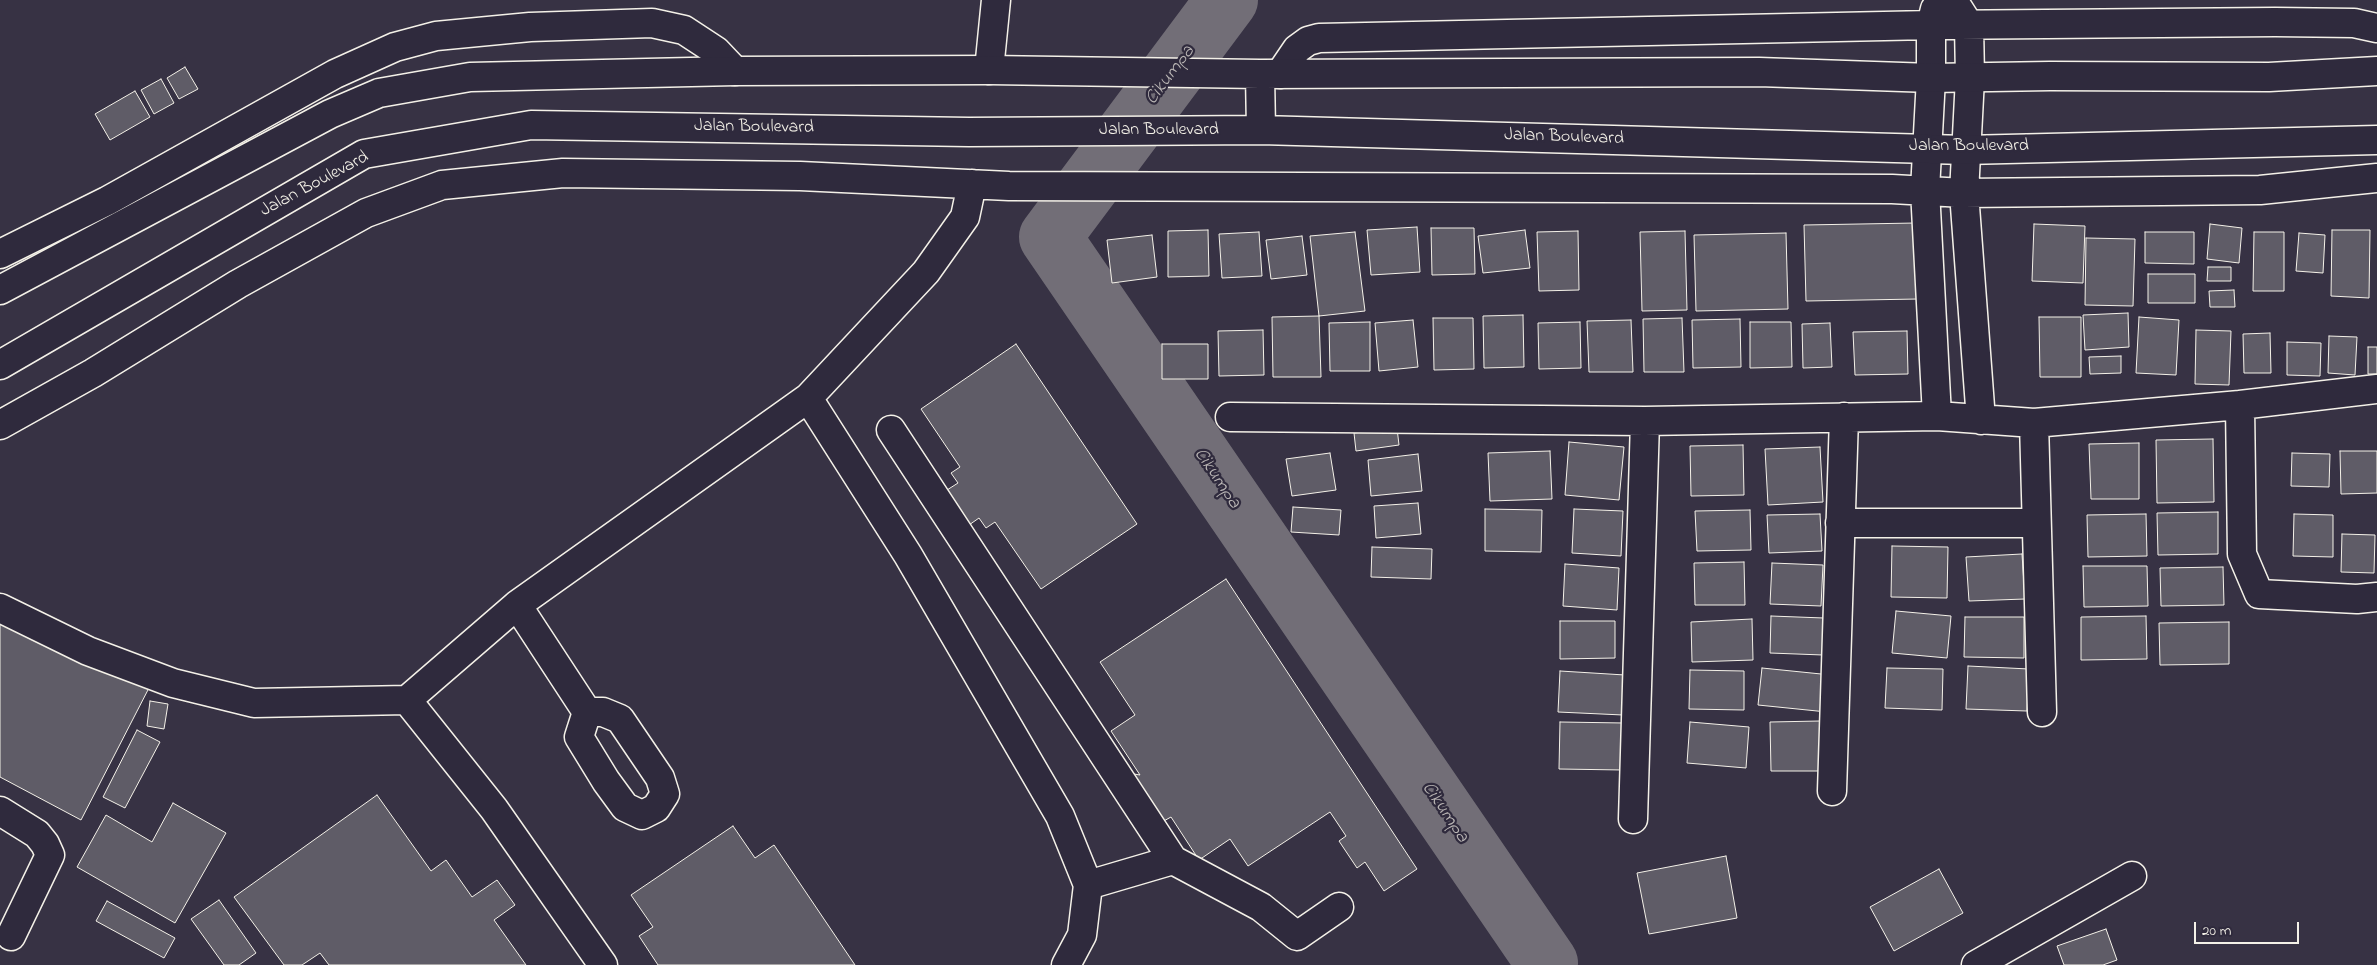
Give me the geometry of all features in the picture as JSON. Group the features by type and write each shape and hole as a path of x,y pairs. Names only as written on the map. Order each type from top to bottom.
{"street":[{"path":"1953,0 1968,25 1970,78 1964,193 1981,420"},
{"path":"989,70 999,2"},
{"path":"1934,13 1925,190 1937,416"},
{"path":"1261,130 1270,74 1297,49 1308,41 1319,38 1934,13 1968,25 2275,22 2354,23 2377,28"},
{"path":"0,254 107,201 335,74 395,47 436,36 530,28 652,23 684,30 716,51 735,71"},
{"path":"0,290 330,114 379,93 470,77 735,71 989,70 1270,74 1759,72 1970,78 2050,76 2270,77 2377,71"},
{"name":"Jalan Boulevard","path":"0,365 364,154 530,125 968,132 1261,130 1965,150 2377,140"},
{"path":"0,425 93,373 238,284 366,213 442,185 563,173 800,176 972,184 1925,190 1964,193 2260,190 2377,178"},
{"path":"0,608 88,651 173,684 254,702 407,700 517,605 808,398 926,272 965,217 972,184"},
{"path":"1931,302 1972,300"},
{"path":"1230,417 1645,421 1937,416 2034,423 2240,405 2377,389"},
{"path":"808,398 908,556 1060,816 1088,885 1082,935 1066,965"},
{"path":"2240,405 2242,554 2258,594 2357,598 2377,597"},
{"path":"1832,791 1844,417"},
{"path":"1633,819 1645,421"},
{"path":"2034,423 2042,712"},
{"path":"891,430 1173,860 1261,907 1297,936 1339,907"},
{"path":"1840,523 2036,523"},
{"path":"517,605 587,712"},
{"path":"407,700 494,810 599,964"},
{"path":"0,812 36,834 45,844 50,855 11,936"},
{"path":"1088,885 1173,860"},
{"path":"1976,965 2132,876"}],"building":[{"path":"185,67 198,89 179,99 167,78"},
{"path":"161,79 174,103 154,114 141,90"},
{"path":"135,91 150,117 110,140 95,114"},
{"path":"1916,223 1918,299 1806,301 1804,225"},
{"path":"2034,224 2085,226 2083,283 2032,281"},
{"path":"2210,224 2242,228 2239,263 2207,259"},
{"path":"1417,227 1420,272 1371,275 1367,230"},
{"path":"1431,228 1474,228 1475,274 1432,275"},
{"path":"1208,230 1209,276 1168,277 1168,231"},
{"path":"1525,230 1530,268 1483,273 1478,236"},
{"path":"2332,230 2370,230 2369,298 2331,296"},
{"path":"1578,231 1579,290 1539,291 1537,232"},
{"path":"1685,231 1687,310 1642,311 1640,232"},
{"path":"1259,232 1262,276 1222,278 1219,234"},
{"path":"1355,232 1365,311 1319,316 1310,236"},
{"path":"2145,232 2194,232 2194,264 2145,263"},
{"path":"2254,232 2284,232 2284,291 2253,291"},
{"path":"1786,233 1788,309 1696,311 1694,235"},
{"path":"2299,233 2325,235 2323,273 2296,271"},
{"path":"1152,235 1157,277 1112,283 1107,240"},
{"path":"1302,236 1307,275 1271,279 1266,240"},
{"path":"2086,238 2135,239 2133,306 2085,305"},
{"path":"2208,267 2231,267 2231,281 2207,281"},
{"path":"2148,274 2195,274 2195,303 2148,303"},
{"path":"2234,290 2235,307 2210,307 2209,291"},
{"path":"2128,313 2129,347 2085,350 2083,315"},
{"path":"1523,315 1524,367 1484,368 1483,316"},
{"path":"1319,316 1321,377 1273,377 1272,317"},
{"path":"2039,317 2081,317 2081,377 2040,377"},
{"path":"2139,317 2179,320 2176,375 2136,373"},
{"path":"1433,318 1473,318 1474,369 1434,370"},
{"path":"1682,318 1684,372 1644,372 1643,319"},
{"path":"1740,319 1741,367 1693,368 1692,320"},
{"path":"1413,320 1418,367 1379,371 1375,323"},
{"path":"1631,320 1633,372 1589,372 1587,321"},
{"path":"1370,322 1370,371 1330,371 1329,323"},
{"path":"1580,322 1581,368 1539,369 1538,323"},
{"path":"1750,322 1791,322 1792,367 1750,368"},
{"path":"1830,323 1832,367 1803,368 1802,324"},
{"path":"1263,330 1264,375 1219,376 1218,331"},
{"path":"2196,330 2231,331 2229,385 2195,384"},
{"path":"1907,331 1908,374 1855,375 1853,332"},
{"path":"2270,333 2271,373 2244,373 2243,334"},
{"path":"2329,336 2357,337 2355,375 2328,373"},
{"path":"2287,342 2321,343 2320,376 2287,375"},
{"path":"1016,344 1137,524 1041,589 995,522 986,528 979,518 969,525 947,490 958,483 951,473 960,467 921,409"},
{"path":"1162,344 1208,344 1208,379 1162,379"},
{"path":"2368,347 2377,347 2377,374 2368,374"},
{"path":"2121,356 2121,373 2090,374 2089,357"},
{"path":"1397,428 1399,445 1356,451 1354,433"},
{"path":"2213,439 2214,502 2157,503 2156,440"},
{"path":"1569,442 1624,447 1619,500 1565,495"},
{"path":"2139,443 2139,499 2091,499 2089,444"},
{"path":"1743,445 1744,495 1691,496 1690,446"},
{"path":"1820,447 1823,502 1768,505 1765,449"},
{"path":"1550,451 1552,499 1490,501 1488,453"},
{"path":"2340,451 2377,451 2377,493 2341,494"},
{"path":"1330,453 1336,490 1292,496 1286,459"},
{"path":"2292,453 2330,454 2329,487 2291,486"},
{"path":"1418,454 1422,491 1371,496 1368,460"},
{"path":"1418,503 1421,534 1376,538 1374,506"},
{"path":"1293,507 1341,510 1339,535 1291,532"},
{"path":"1485,509 1542,510 1541,552 1485,551"},
{"path":"1574,509 1623,511 1621,556 1572,553"},
{"path":"1750,510 1751,550 1697,551 1695,511"},
{"path":"2218,512 2218,554 2158,555 2157,513"},
{"path":"1820,514 1822,551 1769,553 1767,515"},
{"path":"2146,514 2147,556 2088,557 2087,515"},
{"path":"2294,514 2333,515 2333,557 2293,556"},
{"path":"2342,534 2375,535 2374,573 2341,572"},
{"path":"1892,546 1948,547 1947,598 1891,597"},
{"path":"1372,547 1432,549 1431,579 1371,577"},
{"path":"2022,554 2025,599 1969,601 1966,557"},
{"path":"1744,562 1745,605 1695,605 1694,563"},
{"path":"1772,563 1823,565 1821,606 1770,604"},
{"path":"1565,564 1619,568 1617,610 1563,606"},
{"path":"2083,566 2147,566 2148,606 2084,607"},
{"path":"2223,567 2224,605 2161,606 2160,568"},
{"path":"1226,579 1417,869 1384,891 1365,862 1357,868 1339,841 1346,836 1330,812 1248,866 1230,839 1199,860 1171,817 1162,822 1128,773 1140,775 1111,731 1135,715 1100,662"},
{"path":"1896,611 1951,616 1947,658 1892,653"},
{"path":"1771,616 1824,618 1823,655 1770,653"},
{"path":"2146,616 2147,659 2081,660 2081,617"},
{"path":"0,617 151,684 81,820 0,777"},
{"path":"1965,617 2024,617 2024,658 1964,657"},
{"path":"1752,619 1753,660 1692,662 1691,622"},
{"path":"1560,621 1615,621 1615,658 1560,659"},
{"path":"2229,622 2229,664 2160,665 2159,623"},
{"path":"1968,666 2029,669 2027,711 1966,709"},
{"path":"1762,668 1831,675 1827,712 1758,705"},
{"path":"1887,668 1943,669 1942,710 1885,708"},
{"path":"1690,670 1744,671 1744,710 1689,709"},
{"path":"1560,671 1625,675 1623,715 1558,712"},
{"path":"150,701 168,704 164,729 147,726"},
{"path":"1820,721 1821,771 1771,771 1770,722"},
{"path":"1560,722 1624,723 1623,770 1559,769"},
{"path":"1690,722 1749,727 1746,768 1687,763"},
{"path":"137,730 160,742 125,808 103,797"},
{"path":"377,795 431,871 446,860 472,897 497,880 515,905 494,920 526,965 329,965 320,953 302,965 284,965 234,897"},
{"path":"173,803 226,833 175,923 77,867 106,815 152,842"},
{"path":"733,826 755,858 774,845 855,965 658,965 639,936 653,927 631,895"},
{"path":"1726,856 1737,918 1649,934 1637,873"},
{"path":"1939,869 1963,913 1894,951 1870,907"},
{"path":"219,900 256,953 239,965 224,965 191,919"},
{"path":"107,901 175,938 164,958 96,921"},
{"path":"2106,929 2117,960 2103,965 2064,965 2057,946"}],"waterway":[{"name":"Cikumpa","path":"1227,0 1050,237 1547,963 1544,965"}]}
